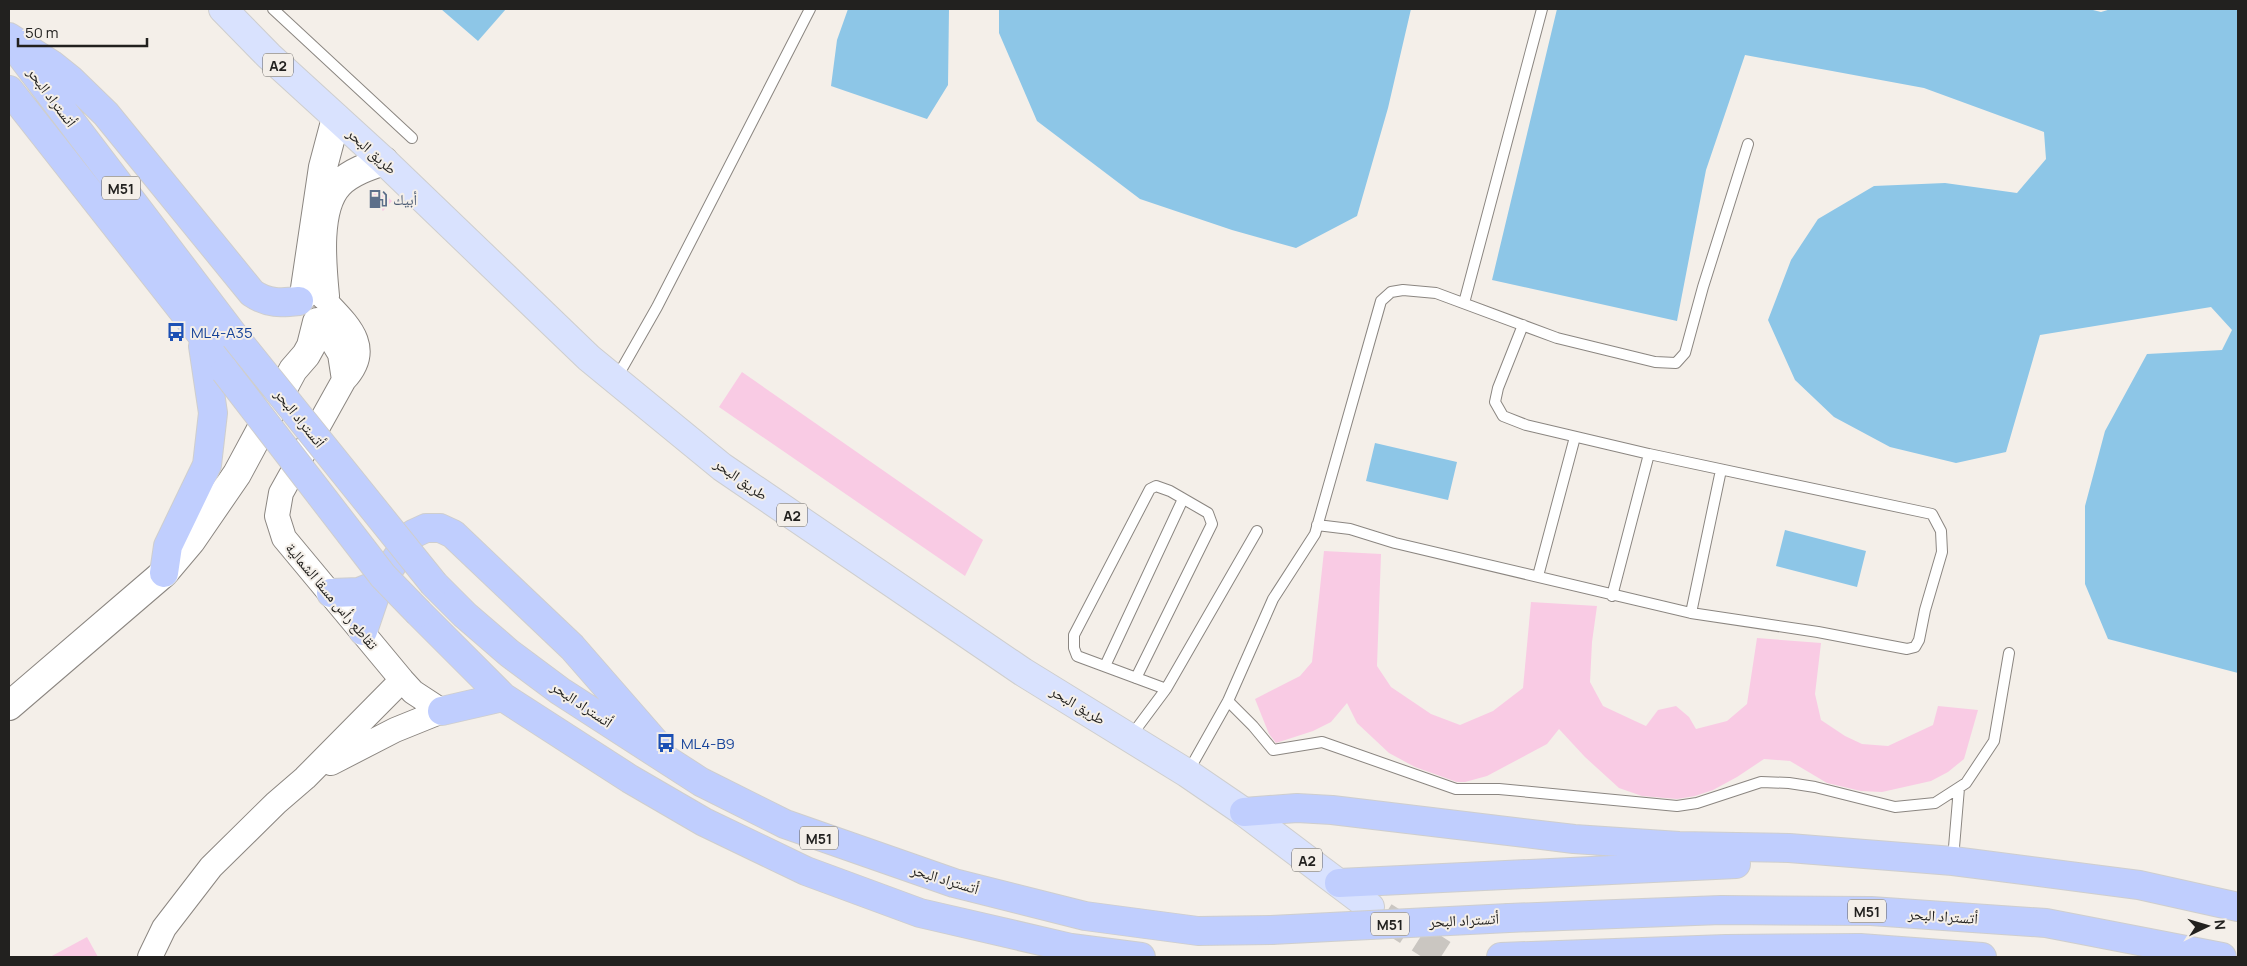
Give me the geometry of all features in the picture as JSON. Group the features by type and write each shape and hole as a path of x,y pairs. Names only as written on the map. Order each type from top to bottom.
{"highway":[{"path":"9,38 71,80 106,114 252,293 259,298 274,303 314,308"},
{"name":"أتستراد البحر","path":"9,38 235,337 434,584 465,615 560,691 700,782 785,824 954,883 1085,916 1198,932 1721,910 1871,911 2046,923 2222,957"},
{"name":"أتستراد البحر","path":"9,90 201,334 225,371 383,576 503,697 630,779 704,822 806,871 920,913 1071,948 1141,957"},
{"path":"164,572 168,546 207,465 213,414 201,334"},
{"path":"363,631 379,584 414,534 426,528 440,528 453,534 572,647 676,766"},
{"path":"331,592 359,592 379,584"},
{"path":"442,711 503,697"},
{"path":"1244,812 1298,808 1332,810 1574,839 1679,846 1789,848 1953,861 2140,885 2238,906"},
{"path":"1339,883 1900,856"},
{"path":"1509,957 1726,949 1860,948 1982,957"}],"main road":[{"name":"طريق البحر","path":"222,9 269,56 384,161 589,358 722,467 1023,672 1187,773 1244,812 1370,907"},
{"path":"314,308 323,167 336,118"},
{"path":"9,706 164,572 210,516 238,474 293,370 314,308 326,211 332,196 339,184 348,177 384,161"}],"street":[{"name":"تقاطع رأس مسقا الشمالية","path":"314,308 340,354 344,380 281,493 277,516 284,538 331,592 402,680 413,692 442,711"},
{"path":"150,957 164,928 212,867 276,803 305,778 402,680"},
{"path":"305,778 349,752 442,711"}],"lane":[{"path":"273,9 412,138"},
{"path":"616,380 657,307 810,9"},
{"path":"1464,303 1490,197 1542,9"},
{"path":"1187,773 1228,701 1273,599 1315,534 1381,301 1391,292 1422,290 1436,292 1557,338 1655,362 1676,363 1685,353 1703,287 1748,144"},
{"path":"1317,525 1350,529 1395,543 1538,576 1612,596 1691,613 1818,632 1907,649 1915,647 1919,640 1925,610 1942,552 1941,531 1932,514 1649,454 1526,425 1503,416 1495,402 1498,388 1523,325"},
{"path":"1538,576 1575,437"},
{"path":"1612,596 1649,454"},
{"path":"1691,613 1721,470"},
{"path":"1136,678 1212,524 1208,513 1156,486 1150,489 1074,635 1074,648 1077,656 1105,666 1136,678 1166,689"},
{"path":"1105,666 1184,499"},
{"path":"1130,737 1166,689 1257,531"},
{"path":"1228,701 1253,726 1273,750 1322,742 1456,789 1499,789 1677,806 1697,803 1762,782 1789,783 1895,806 1935,803 1966,783 1994,741 2009,653"},
{"path":"1953,861 1959,788"}],"water":[{"path":"441,9 506,9 478,41"},
{"path":"848,9 949,9 948,85 927,119 831,86 837,40"},
{"path":"999,9 1411,9 1388,108 1357,216 1296,248 1232,230 1140,199 1037,121 999,33"},
{"path":"1557,9 2089,9 2101,12 2111,9 2238,9 2238,673 2108,639 2085,584 2085,506 2105,431 2147,354 2222,350 2232,330 2211,307 2040,335 2006,452 1956,463 1890,447 1834,417 1795,380 1768,320 1791,260 1818,219 1874,186 1945,183 2017,193 2046,159 2044,132 1924,88 1745,55 1706,170 1677,321 1492,280"},
{"path":"1375,443 1457,462 1448,500 1366,481"},
{"path":"1785,530 1866,551 1857,587 1776,566"}],"building":[{"path":"378,188 392,201 383,211 369,198"},
{"path":"742,372 983,540 965,576 719,407"},
{"path":"1324,551 1381,554 1377,666 1391,687 1431,714 1460,725 1493,711 1523,688 1531,602 1597,606 1592,642 1590,682 1603,706 1646,726 1658,710 1676,706 1689,717 1696,729 1727,721 1747,704 1757,638 1821,643 1815,694 1821,720 1845,736 1862,744 1888,746 1933,725 1938,706 1978,710 1964,759 1948,772 1931,781 1882,792 1861,791 1827,783 1790,761 1764,759 1713,790 1695,796 1677,799 1642,796 1619,788 1585,757 1559,729 1547,744 1487,776 1465,782 1457,782 1415,767 1389,753 1357,723 1347,703 1331,722 1313,731 1276,743 1269,734 1255,699 1300,676 1312,662"},
{"path":"87,937 98,957 50,957"}],"tunnel":[{"path":"1384,916 1448,957"}],"place":[{"name":"أبيك","path":"378,199"},
{"name":"ML4-A35","path":"176,332"},
{"name":"ML4-B9","path":"666,743"}]}
